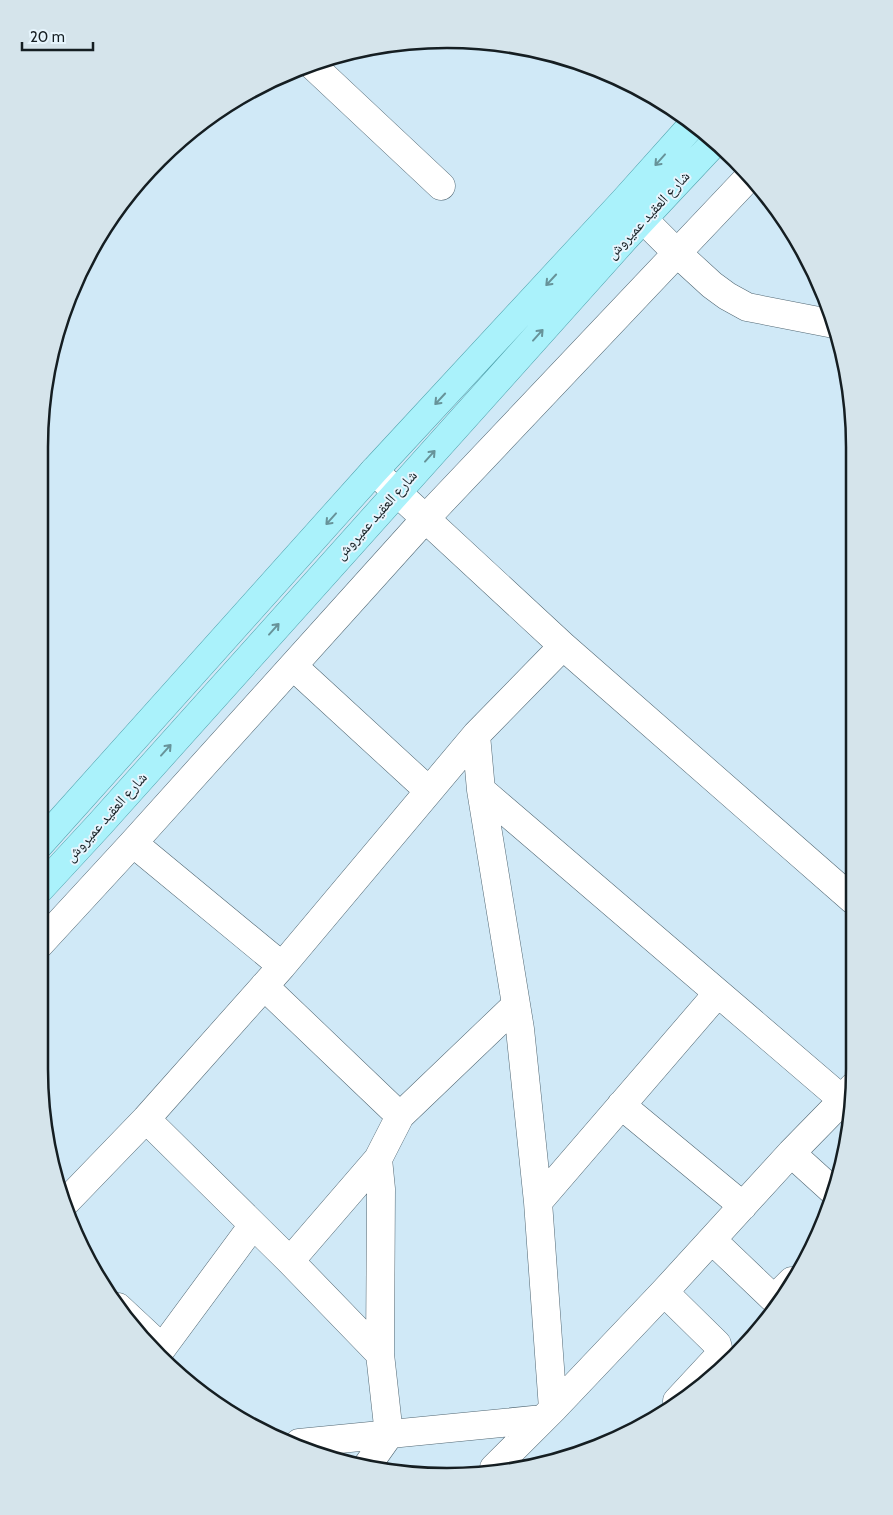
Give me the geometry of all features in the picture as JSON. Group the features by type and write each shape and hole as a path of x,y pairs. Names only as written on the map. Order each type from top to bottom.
{"main road":[{"name":"شارع العقيد عميروش","path":"48,880 396,493 634,210 689,130"},
{"name":"شارع العقيد عميروش","path":"48,835 374,472 634,210 710,147"}],"street":[{"path":"316,70 441,186"},
{"path":"48,935 426,518 745,182"},
{"path":"634,210 712,285 747,308 825,322"},
{"path":"374,472 563,646 846,894"},
{"path":"70,1199 146,1119 273,976 476,736 563,646"},
{"path":"293,666 429,791"},
{"path":"476,736 481,790 520,1029 538,1202 548,1414"},
{"path":"481,790 718,993 845,1095"},
{"path":"133,843 273,976 400,1116"},
{"path":"538,1202 718,993"},
{"path":"290,1261 378,1159 400,1116 516,1005"},
{"path":"498,1464 664,1292 791,1152 844,1103"},
{"path":"621,1106 743,1206"},
{"path":"146,1119 290,1261 380,1354"},
{"path":"791,1152 828,1186"},
{"path":"371,1460 389,1435 380,1354 381,1189 378,1159"},
{"path":"162,1348 253,1225"},
{"path":"712,1240 778,1291"},
{"path":"664,1292 717,1344 719,1355 702,1375"},
{"path":"308,1442 389,1435 548,1414"}]}
